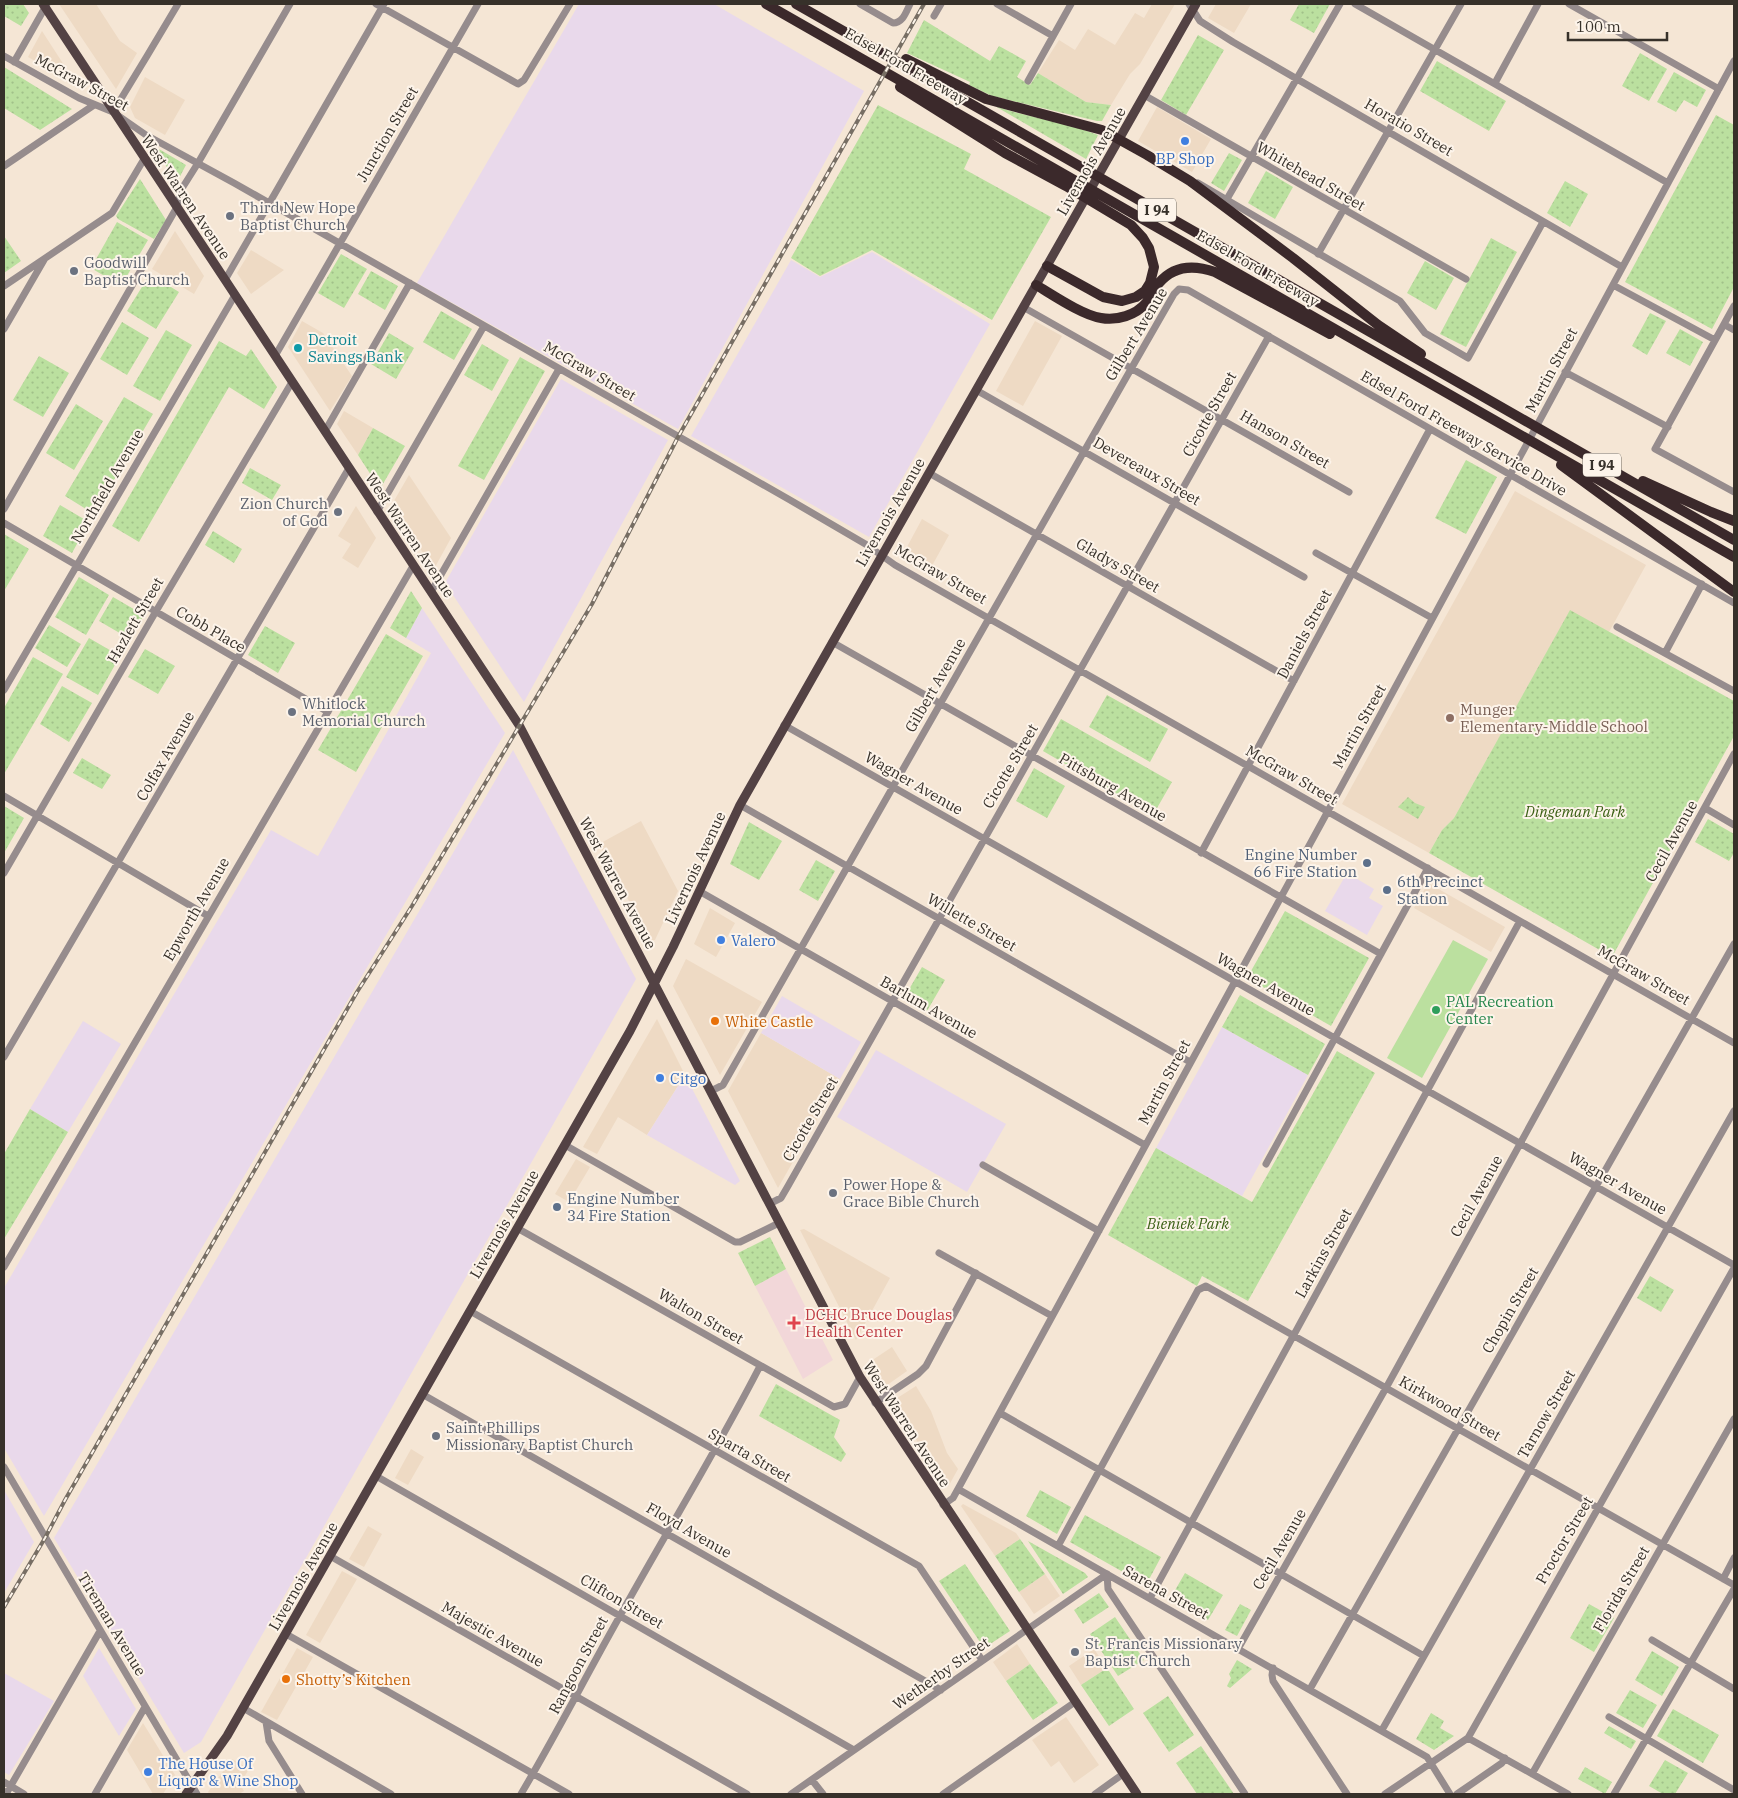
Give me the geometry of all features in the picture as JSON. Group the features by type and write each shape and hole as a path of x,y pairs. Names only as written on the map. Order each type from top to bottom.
{"highway":[{"name":"Edsel Ford Freeway","path":"766,4 1734,558"},
{"name":"Edsel Ford Freeway","path":"796,4 1734,540"},
{"path":"858,39 879,45 986,99 1102,130 1117,142 1190,181 1293,258 1378,325 1456,381"},
{"path":"870,63 901,88 1005,153 1066,186 1131,225 1149,248 1154,267 1153,277 1145,291 1136,297 1122,301 1104,297 1047,266"},
{"path":"1036,285 1095,317 1113,319 1127,316 1141,308 1163,279 1173,272 1188,267 1207,269 1352,346 1384,357"},
{"path":"1558,440 1592,453 1659,489 1734,521"},
{"path":"1540,446 1551,457 1734,592"}],"main road":[{"name":"West Warren Avenue","path":"45,5 113,112 519,725 860,1377 1136,1794"},
{"name":"Livernois Avenue","path":"186,1794 225,1740 244,1708 630,1031 655,984 740,805 1144,95 1192,6"}],"street":[{"path":"113,112 178,4"},
{"path":"4,509 177,207 181,190 290,4"},
{"name":"Junction Street","path":"275,356 478,4"},
{"path":"225,280 381,5 452,48 516,84 521,84 570,4"},
{"path":"860,4 897,23 902,19 910,4"},
{"path":"934,16 941,4"},
{"path":"997,4 1053,36"},
{"path":"1028,81 1071,4"},
{"path":"1227,198 1340,4"},
{"path":"1354,4 1668,183"},
{"path":"1318,254 1461,4"},
{"path":"1495,83 1538,4"},
{"path":"1569,4 1719,89"},
{"path":"14,62 45,5"},
{"name":"Horatio Street","path":"1192,6 1200,22 1622,267"},
{"name":"McGraw Street","path":"4,56 94,105 113,112 146,135 790,500 989,618 1734,1042"},
{"name":"Martin Street","path":"943,1505 954,1498 1734,61"},
{"name":"Whitehead Street","path":"1144,95 1343,210 1466,278"},
{"path":"4,166 94,105"},
{"path":"4,286 112,212 144,159"},
{"path":"1190,181 1202,184 1227,198 1318,254 1400,301 1425,333 1468,358 1543,222"},
{"path":"4,329 45,257"},
{"path":"325,431 410,284"},
{"path":"1613,284 1716,340"},
{"name":"Edsel Ford Freeway Service Drive","path":"1179,289 1188,290 1734,603"},
{"name":"Gilbert Avenue","path":"711,1091 723,1085 1036,534 1174,294 1179,289"},
{"name":"Northfield Avenue","path":"4,690 235,295"},
{"name":"Hanson Street","path":"1023,306 1349,492"},
{"path":"1734,306 1655,449 1734,492"},
{"path":"1724,324 1734,330"},
{"path":"377,512 484,326"},
{"name":"Cicotte Street","path":"769,1204 781,1198 1269,336"},
{"path":"431,592 559,369"},
{"path":"1566,372 1668,427"},
{"name":"Hazlett Street","path":"4,874 292,382"},
{"name":"Devereaux Street","path":"976,390 1304,576"},
{"name":"Daniels Street","path":"1201,853 1430,429"},
{"name":"Colfax Avenue","path":"4,1057 349,468"},
{"name":"Gladys Street","path":"929,473 1294,681"},
{"name":"Cobb Place","path":"4,523 328,712"},
{"path":"1316,552 1432,618"},
{"name":"Epworth Avenue","path":"4,1267 413,566"},
{"path":"1665,653 1702,584"},
{"path":"1616,627 1734,691"},
{"name":"Pittsburg Avenue","path":"832,642 1381,954"},
{"name":"Wagner Avenue","path":"784,725 1668,1227 1734,1267"},
{"name":"Cecil Avenue","path":"1238,1649 1386,1388 1734,754"},
{"path":"4,796 208,916"},
{"name":"Willette Street","path":"740,805 1190,1062"},
{"path":"1705,808 1734,825"},
{"path":"1266,1164 1428,868"},
{"name":"Barlum Avenue","path":"699,891 1145,1145"},
{"name":"Larkins Street","path":"1150,1598 1520,921"},
{"name":"Chopin Street","path":"1310,1689 1734,944"},
{"name":"Tarnow Street","path":"1382,1730 1734,1111"},
{"path":"564,1145 735,1242 740,1242 779,1223"},
{"path":"983,1165 1099,1230"},
{"name":"Walton Street","path":"517,1228 834,1407 845,1404 860,1377"},
{"path":"939,1253 1052,1316"},
{"name":"Proctor Street","path":"1385,1794 1468,1738 1734,1267"},
{"path":"875,1402 918,1374 926,1366 976,1273"},
{"name":"Kirkwood Street","path":"1100,1471 1198,1290 1208,1287 1723,1578 1734,1587"},
{"name":"Sparta Street","path":"470,1311 919,1566 982,1660"},
{"name":"Rangoon Street","path":"521,1794 577,1697 620,1616 760,1366"},
{"name":"Floyd Avenue","path":"422,1394 941,1690"},
{"path":"1000,1413 1424,1656"},
{"name":"Florida Street","path":"1532,1774 1734,1419"},
{"name":"Tireman Avenue","path":"4,1467 197,1794"},
{"path":"1058,1546 1100,1471"},
{"name":"Clifton Street","path":"376,1476 854,1750"},
{"name":"Sarena Street","path":"958,1490 1274,1668 1427,1757 1450,1794"},
{"name":"Majestic Avenue","path":"330,1556 747,1794"},
{"path":"1723,1578 1734,1558"},
{"path":"1106,1574 1108,1590 1245,1794"},
{"name":"Wetherby Street","path":"791,1794 1106,1574"},
{"path":"1614,1794 1734,1587"},
{"path":"6,1794 100,1631"},
{"path":"286,1634 569,1794"},
{"path":"1652,1640 1734,1689"},
{"path":"1274,1668 1273,1681 1348,1794"},
{"path":"943,1794 1075,1702"},
{"path":"95,1794 145,1707"},
{"path":"244,1708 391,1794"},
{"path":"1609,1717 1734,1790"},
{"path":"266,1722 270,1741 302,1794"},
{"path":"1468,1738 1568,1794"},
{"path":"1457,1794 1502,1763 1505,1758"},
{"path":"1094,1794 1123,1774"},
{"path":"812,1780 823,1794"},
{"path":"4,1782 24,1794"}],"shaded area":[{"path":"59,4 96,4 120,41 137,53 116,89"},
{"path":"579,4 714,4 864,91 678,429 417,283"},
{"path":"1152,4 1175,4 1140,64 1130,74 1111,105 1086,102 1038,73 1059,40 1075,50 1088,29 1115,45 1135,13 1144,18"},
{"path":"1216,4 1251,4 1234,33 1208,18"},
{"path":"42,31 75,82 75,84 28,57"},
{"path":"145,77 185,100 165,135 135,118 130,107"},
{"path":"1157,107 1211,139 1192,172 1138,141"},
{"path":"175,231 204,276 194,294 152,269"},
{"path":"251,250 284,270 251,294 237,273"},
{"path":"872,252 990,324 869,537 691,436 791,260 820,277"},
{"path":"302,321 323,333 352,376 330,411 288,347"},
{"path":"1035,321 1062,336 1023,406 996,391"},
{"path":"561,379 668,440 524,702 445,583"},
{"path":"344,411 373,428 358,455 337,424"},
{"path":"409,475 451,538 434,569 391,506"},
{"name":"Munger Elementary-Middle School","path":"1515,491 1646,565 1609,632 1570,611 1454,818 1442,830 1429,853 1342,804"},
{"path":"356,506 376,538 358,568 342,558 351,544 338,536"},
{"path":"922,519 949,535 928,573 901,558"},
{"path":"422,608 505,733 44,1516 4,1448 4,1288 271,830 318,856 431,653 406,638"},
{"path":"513,750 636,979 201,1742 184,1753 54,1538"},
{"path":"641,821 678,891 655,940 650,941 599,844"},
{"path":"1347,873 1374,889 1369,898 1383,906 1367,935 1325,911"},
{"path":"1428,883 1505,927 1491,952 1414,908"},
{"path":"710,908 735,923 716,957 694,944"},
{"path":"686,959 762,1002 720,1075 673,986"},
{"path":"782,996 861,1042 840,1079 761,1033"},
{"path":"657,1019 685,1075 647,1135 618,1117 597,1154 583,1147"},
{"path":"83,1021 121,1044 68,1132 30,1109"},
{"path":"1222,1027 1308,1075 1242,1196 1156,1148"},
{"path":"761,1033 840,1079 778,1188 728,1091"},
{"path":"876,1050 1006,1124 967,1192 837,1117"},
{"path":"685,1075 740,1181 735,1185 647,1135"},
{"path":"576,1159 590,1167 569,1202 555,1194"},
{"path":"804,1229 890,1278 856,1340 800,1230"},
{"name":"DCHC Bruce Douglas Health Center","path":"786,1269 833,1360 803,1379 755,1286"},
{"path":"892,1347 907,1371 883,1388 868,1363"},
{"path":"916,1386 931,1411 947,1453 958,1469 948,1487 891,1402"},
{"path":"411,1449 424,1457 408,1485 395,1478"},
{"path":"4,1490 34,1542 4,1593"},
{"path":"963,1504 1016,1533 1020,1539 995,1556 961,1506"},
{"path":"368,1526 382,1534 364,1567 349,1559"},
{"path":"342,1571 357,1579 320,1643 306,1635"},
{"path":"1045,1574 1060,1596 1034,1614 1019,1592"},
{"path":"1017,1644 1030,1664 1006,1681 993,1662"},
{"path":"99,1648 136,1709 119,1736 83,1676"},
{"path":"297,1648 313,1657 277,1720 261,1712"},
{"path":"1094,1649 1107,1668 1081,1685 1069,1666"},
{"path":"4,1673 54,1701 9,1775 4,1772"},
{"path":"1066,1717 1099,1765 1074,1783 1059,1761 1051,1767 1032,1740"},
{"path":"143,1723 175,1775 163,1794 153,1794 127,1750"},
{"path":"232,1759 249,1769 240,1784 244,1791 239,1794 209,1794 208,1792"}],"green space":[{"path":"4,4 23,4 29,13 21,26 4,16"},
{"path":"1299,4 1330,4 1314,33 1290,20"},
{"path":"924,20 990,61 999,46 1026,61 1017,77 1030,85 1038,73 1086,102 1111,105 1102,121 1097,121 992,96 969,85 970,82 907,53"},
{"path":"1198,35 1224,50 1186,115 1161,100"},
{"path":"1640,53 1667,69 1649,101 1622,86"},
{"path":"1437,61 1506,101 1489,131 1420,91"},
{"path":"4,67 72,109 40,130 4,108"},
{"path":"1674,72 1706,90 1697,107 1684,100 1676,112 1657,102"},
{"path":"878,105 971,154 964,169 1051,217 992,320 872,250 820,276 791,258"},
{"path":"995,106 1072,126 1098,135 1086,159"},
{"path":"1716,115 1734,125 1734,287 1712,329 1625,282"},
{"path":"159,149 186,165 177,182 156,151"},
{"path":"1229,153 1242,160 1224,191 1211,183"},
{"path":"1266,171 1293,187 1275,219 1248,203"},
{"path":"140,179 166,220 154,239 118,219 116,216"},
{"path":"1565,181 1588,194 1570,227 1547,213"},
{"path":"117,222 148,240 121,286 91,268"},
{"path":"4,236 21,261 4,273"},
{"path":"1491,238 1517,252 1466,347 1440,334"},
{"path":"341,254 367,269 344,308 318,293"},
{"path":"1425,261 1454,278 1436,310 1407,293"},
{"path":"371,271 398,286 385,310 358,294"},
{"path":"150,274 179,292 156,329 127,311"},
{"path":"441,311 472,329 454,360 423,342"},
{"path":"1650,313 1666,321 1647,355 1632,346"},
{"path":"122,322 149,338 127,375 100,359"},
{"path":"1680,329 1703,342 1690,366 1666,353"},
{"path":"166,330 192,345 160,401 133,386"},
{"path":"389,333 414,348 396,379 371,364"},
{"path":"219,341 246,356 251,349 277,387 264,409 229,387 139,542 112,526"},
{"path":"482,344 509,360 492,391 464,375"},
{"path":"39,356 69,373 43,417 13,400"},
{"path":"520,357 545,371 484,480 458,466"},
{"path":"124,397 153,414 94,514 65,496"},
{"path":"76,404 103,421 74,470 46,453"},
{"path":"373,428 405,446 380,489 358,455"},
{"path":"1466,460 1497,477 1466,534 1435,518"},
{"path":"250,468 281,485 272,500 242,483"},
{"path":"60,505 89,522 72,553 43,536"},
{"path":"213,531 242,549 234,563 205,545"},
{"path":"4,534 29,549 4,591"},
{"path":"79,577 109,595 86,635 55,617"},
{"path":"411,591 422,608 406,638 390,628"},
{"path":"113,597 144,615 130,639 99,621"},
{"name":"Dingeman Park","path":"1570,610 1734,701 1734,736 1612,957 1429,853 1442,830 1454,818"},
{"path":"49,625 81,644 67,667 35,648"},
{"path":"265,626 295,643 278,673 248,655"},
{"path":"386,634 423,656 356,772 318,750"},
{"path":"89,638 120,656 98,695 66,677"},
{"path":"145,649 175,666 158,694 128,677"},
{"path":"33,657 63,674 4,774 4,708"},
{"path":"62,686 92,703 69,742 40,724"},
{"path":"1107,695 1168,729 1150,762 1089,727"},
{"path":"1061,719 1172,782 1153,815 1043,751"},
{"path":"82,758 111,775 102,789 73,773"},
{"path":"1034,768 1065,786 1047,818 1016,801"},
{"path":"1408,797 1415,803 1425,807 1418,819 1398,807"},
{"path":"4,806 24,818 4,853"},
{"path":"1708,819 1734,834 1734,853 1729,861 1695,842"},
{"path":"749,822 782,841 759,880 730,864"},
{"path":"816,860 835,871 818,901 799,890"},
{"path":"1285,911 1369,958 1331,1026 1247,978"},
{"name":"PAL Recreation Center","path":"1453,940 1488,959 1422,1078 1387,1058"},
{"path":"922,967 945,980 927,1011 904,998"},
{"path":"1240,995 1325,1044 1308,1075 1222,1027"},
{"name":"Bieniek Park","path":"1337,1051 1375,1073 1248,1301 1202,1276 1197,1286 1108,1235 1156,1148 1252,1202"},
{"path":"30,1109 68,1132 4,1239 4,1154"},
{"path":"770,1237 786,1269 755,1286 738,1253"},
{"path":"1650,1276 1674,1290 1661,1312 1637,1298"},
{"path":"776,1384 840,1420 834,1437 846,1454 841,1462 759,1416"},
{"path":"1040,1490 1071,1507 1057,1534 1026,1516"},
{"path":"1085,1515 1161,1557 1146,1585 1070,1542"},
{"path":"1020,1539 1045,1574 1019,1592 995,1556"},
{"path":"1028,1541 1085,1573 1088,1577 1063,1594"},
{"path":"965,1564 1010,1631 984,1648 939,1581"},
{"path":"1185,1573 1223,1595 1208,1620 1170,1599"},
{"path":"1099,1593 1109,1607 1083,1624 1074,1610"},
{"path":"1240,1604 1251,1610 1237,1636 1225,1630"},
{"path":"1589,1604 1614,1618 1594,1652 1570,1638"},
{"path":"1115,1617 1144,1660 1118,1676 1090,1634"},
{"path":"1652,1651 1679,1667 1662,1696 1635,1680"},
{"path":"1237,1660 1252,1669 1230,1688 1227,1686 1231,1678 1229,1674"},
{"path":"1030,1664 1058,1703 1033,1720 1006,1681"},
{"path":"1107,1668 1134,1709 1109,1726 1081,1685"},
{"path":"1630,1690 1657,1705 1643,1728 1616,1713"},
{"path":"1168,1696 1194,1735 1169,1752 1143,1713"},
{"path":"1673,1709 1719,1735 1703,1763 1657,1736"},
{"path":"1431,1713 1444,1721 1440,1728 1454,1736 1434,1750 1416,1739"},
{"path":"1609,1726 1636,1741 1631,1749 1604,1733"},
{"path":"1201,1746 1234,1794 1197,1794 1176,1763"},
{"path":"1665,1760 1688,1773 1675,1794 1663,1794 1649,1786"},
{"path":"1585,1767 1612,1782 1605,1794 1578,1779"}],"railway":[{"path":"4,1607 357,992 412,906 592,604 678,437 924,4"}],"place":[{"name":"BP Shop","path":"1185,141"},
{"name":"Third New Hope Baptist Church","path":"230,216"},
{"name":"Goodwill Baptist Church","path":"74,271"},
{"name":"Detroit Savings Bank","path":"298,348"},
{"name":"Zion Church of God","path":"338,512"},
{"name":"Whitlock Memorial Church","path":"292,712"},
{"name":"Munger Elementary-Middle School","path":"1450,718"},
{"name":"Engine Number 66 Fire Station","path":"1367,863"},
{"name":"6th Precinct Station","path":"1387,890"},
{"name":"Valero","path":"721,940"},
{"name":"PAL Recreation Center","path":"1436,1010"},
{"name":"White Castle","path":"715,1021"},
{"name":"Citgo","path":"660,1078"},
{"name":"Power Hope & Grace Bible Church","path":"833,1193"},
{"name":"Engine Number 34 Fire Station","path":"557,1207"},
{"name":"DCHC Bruce Douglas Health Center","path":"794,1323"},
{"name":"Saint Phillips Missionary Baptist Church","path":"436,1436"},
{"name":"St. Francis Missionary Baptist Church","path":"1075,1652"},
{"name":"Shotty’s Kitchen","path":"286,1679"},
{"name":"The House Of Liquor & Wine Shop","path":"148,1772"}]}
